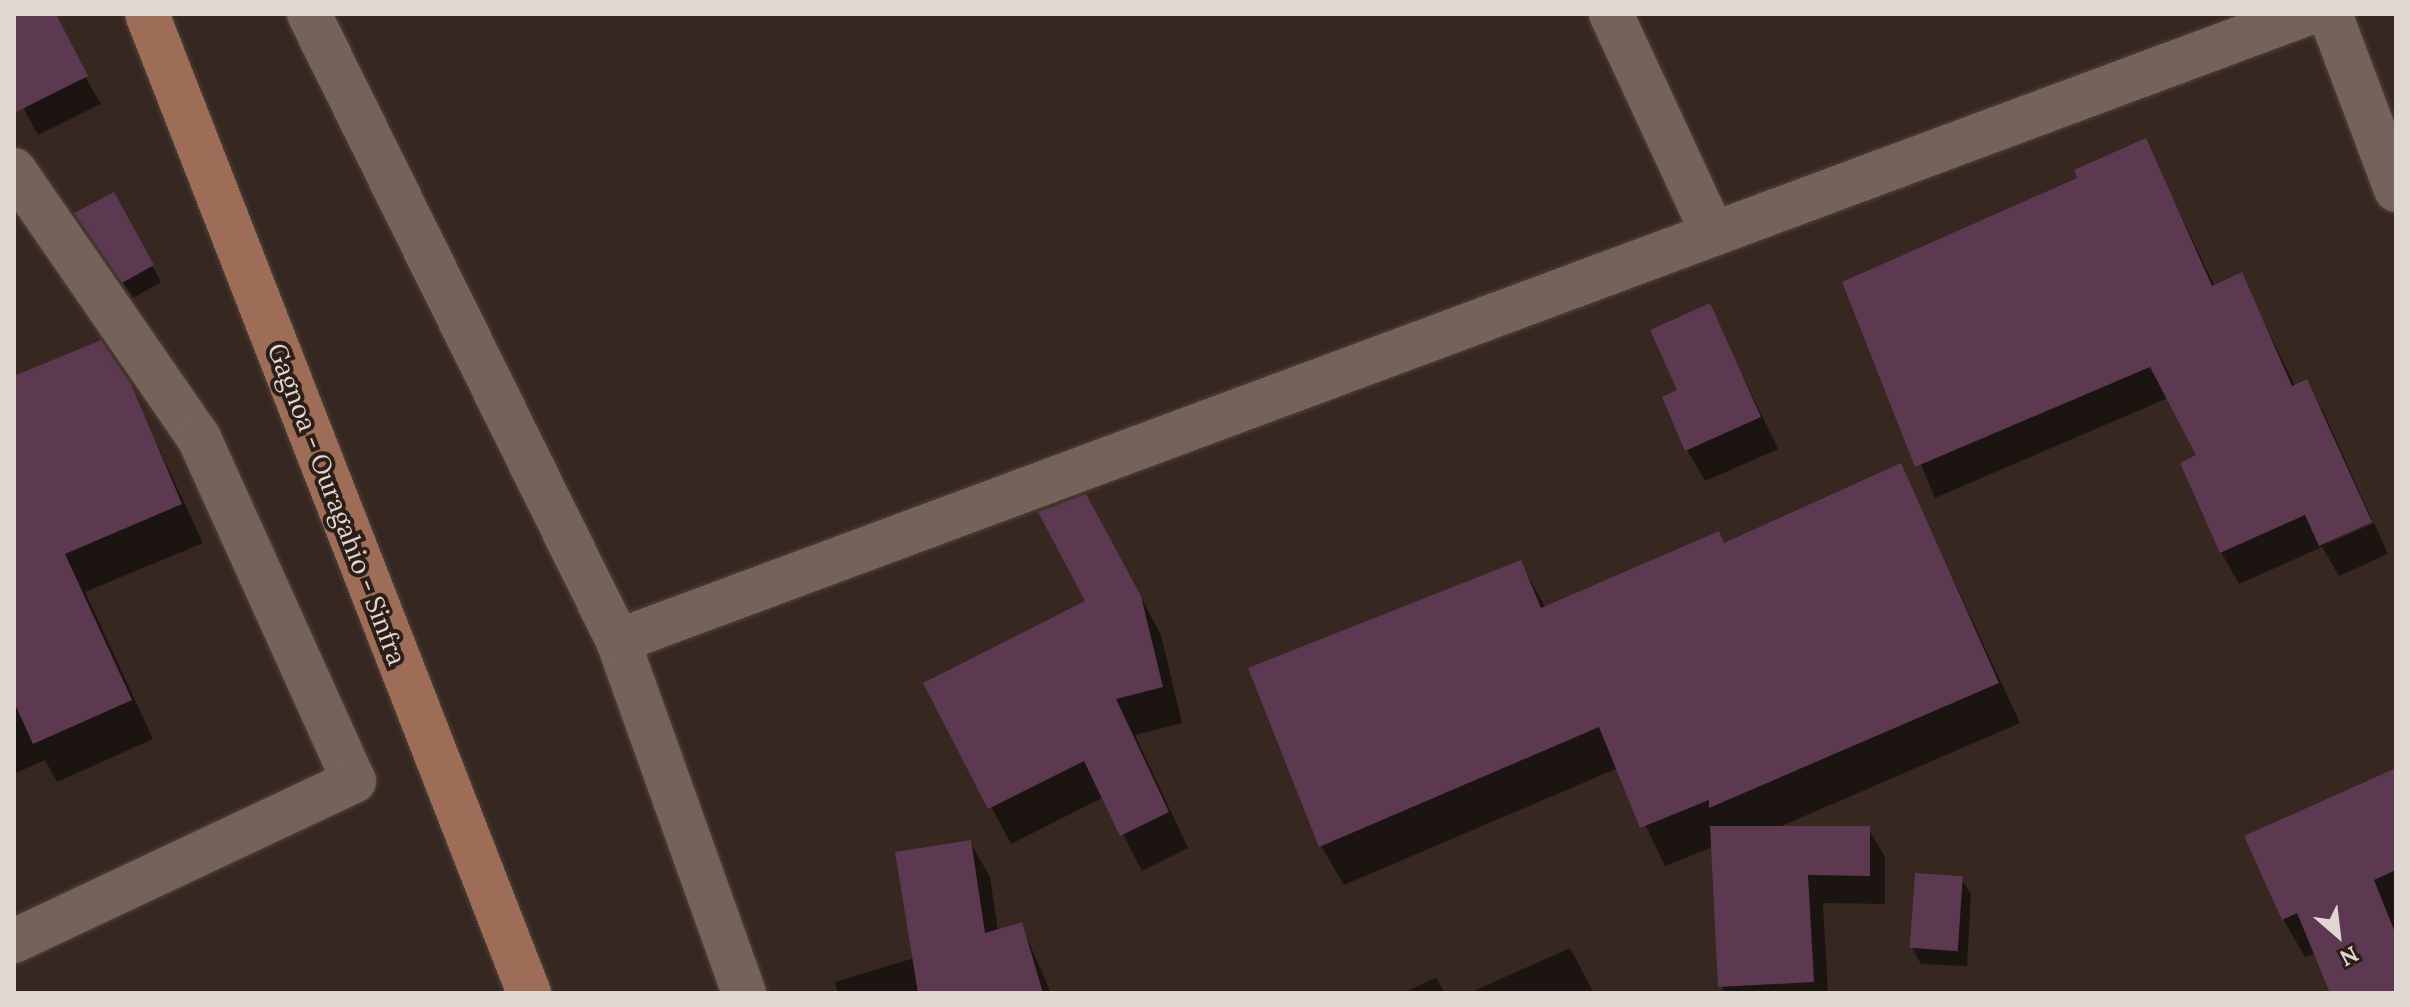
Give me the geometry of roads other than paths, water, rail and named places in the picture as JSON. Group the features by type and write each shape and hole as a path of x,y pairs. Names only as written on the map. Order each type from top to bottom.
{"main road":[{"name":"Gagnoa - Ouragahio - Sinfra","path":"147,14 529,993"}],"street":[{"path":"309,14 618,641 744,993"},
{"path":"1611,14 1713,234"},
{"path":"618,641 2306,14"},
{"path":"2330,14 2396,190"},
{"path":"14,170 199,438 354,781 14,941"}]}
